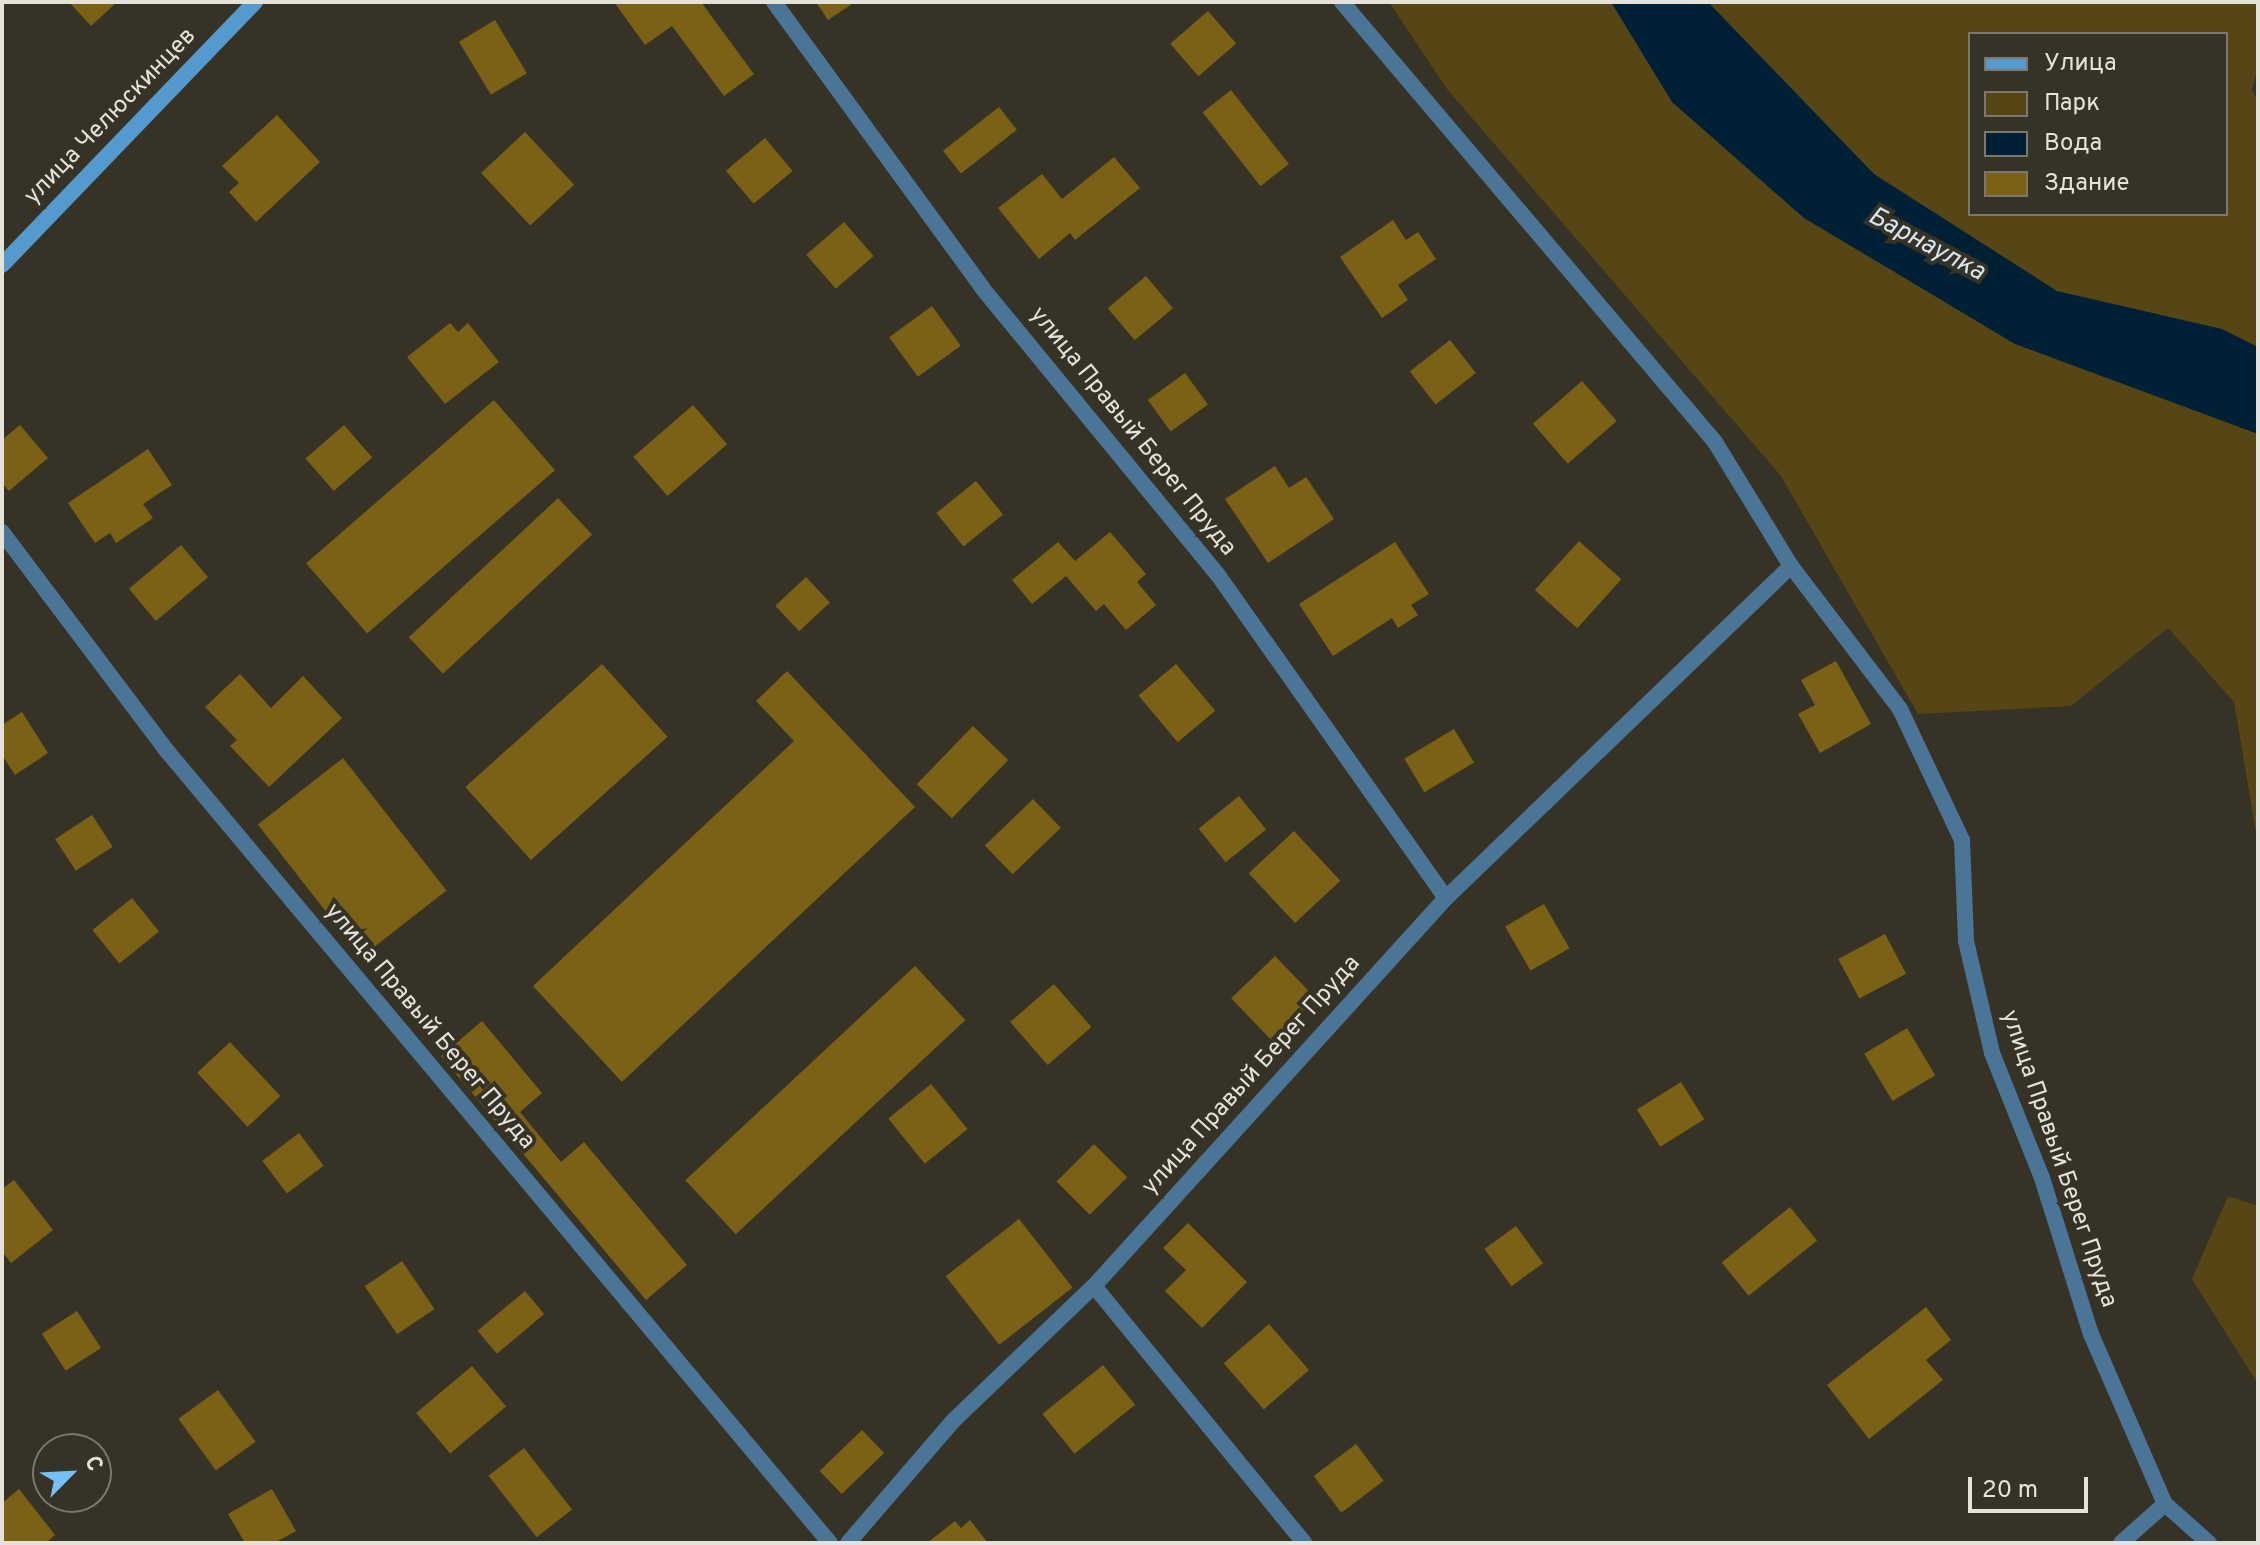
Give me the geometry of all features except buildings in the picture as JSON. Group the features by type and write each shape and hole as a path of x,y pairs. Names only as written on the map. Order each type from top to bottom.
{"main road":[{"name":"улица Челюскинцев","path":"2,265 255,2"}],"street":[{"name":"улица Правый Берег Пруда","path":"774,2 983,289 1218,575 1446,898"},
{"name":"улица Правый Берег Пруда","path":"1342,2 1715,442 1791,566 1900,709 1962,840 1966,941 1992,1053 2042,1178 2091,1334 2165,1504 2209,1543"},
{"name":"улица Правый Берег Пруда","path":"2,532 167,751 830,1543"},
{"name":"улица Правый Берег Пруда","path":"848,1543 953,1421 1094,1286 1446,898 1791,566"},
{"path":"1094,1286 1304,1543"},
{"path":"2121,1543 2165,1504"}],"green space":[{"path":"1389,2 2258,2 2258,66 2252,90 2258,100 2258,845 2234,702 2168,628 2071,706 1918,714 1781,476 1447,89"},
{"path":"2228,1196 2258,1206 2258,1384 2192,1279"}],"water":[{"name":"Барнаулка","path":"1611,2 1708,2 1874,174 2057,291 2222,329 2258,347 2258,434 2015,344 1804,218 1672,102"}]}
